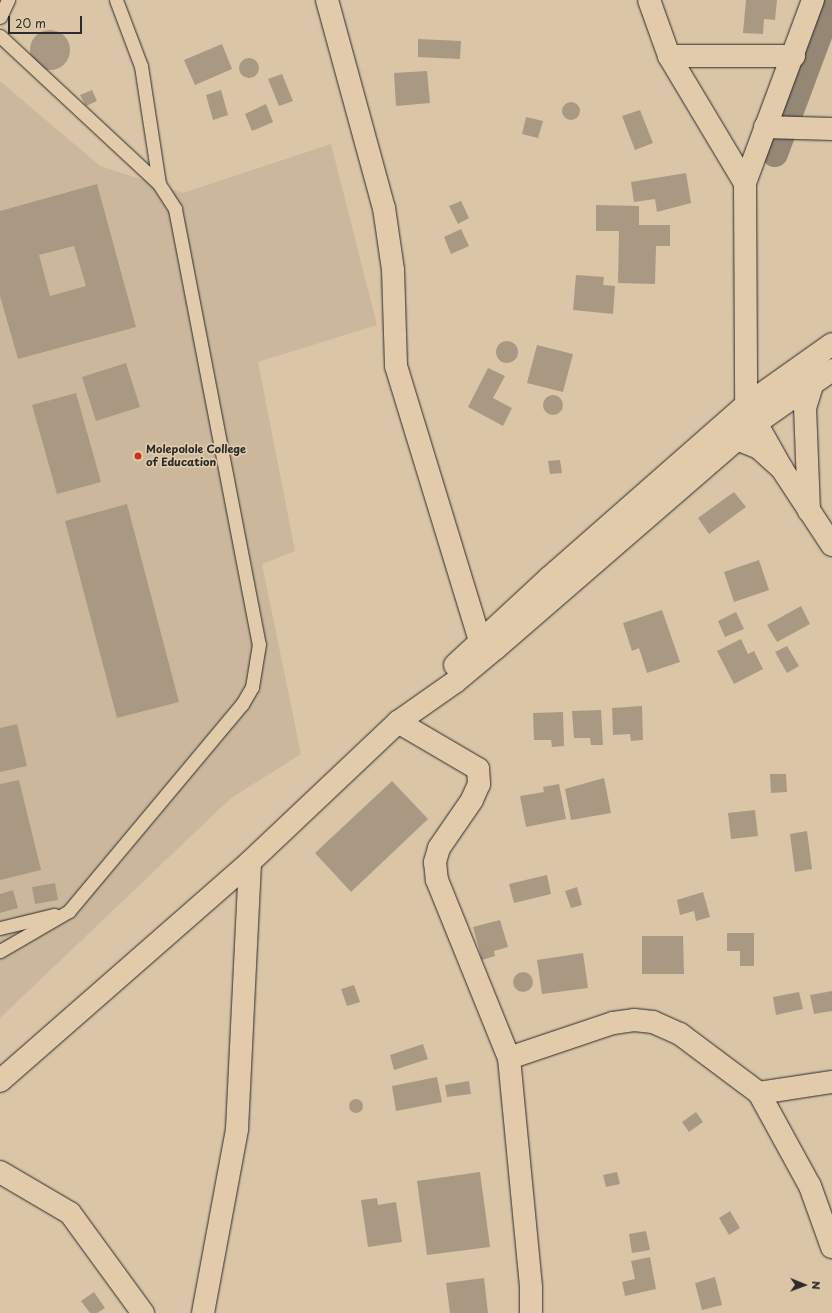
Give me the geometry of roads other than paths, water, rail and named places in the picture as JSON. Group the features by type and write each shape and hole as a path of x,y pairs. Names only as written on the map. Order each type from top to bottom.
{"street":[{"path":"327,0 384,208 393,270 396,366 480,641"},
{"path":"650,0 669,56 745,183"},
{"path":"813,0 794,56 765,127 745,183 751,414 782,469 832,545"},
{"path":"669,56 794,56"},
{"path":"765,127 832,129"},
{"path":"422,703 438,683 480,641 751,414 832,344"},
{"path":"0,1081 250,862 398,722 487,656 737,439 751,414 813,382 832,370"},
{"path":"809,512 805,408 813,382"},
{"path":"737,439 759,448 782,469"},
{"path":"398,722 478,769 479,784 472,800 440,848 435,862 437,880 509,1058 531,1288 531,1313"},
{"path":"203,1313 237,1129 250,862"},
{"path":"509,1058 613,1024 634,1020 653,1022 701,1047 759,1093 810,1186 832,1244"},
{"path":"759,1093 832,1082"},
{"path":"0,1172 70,1213 143,1313"}],"lane":[{"path":"0,16 8,0"},
{"path":"116,0 141,66 159,184"},
{"path":"0,36 159,184 174,209 259,644 257,667 252,687 242,704 69,911 0,951"},
{"path":"0,928 69,911"}],"waterway":[{"path":"775,154 832,1"}],"place":[{"name":"Molepolole College of Education","path":"138,456"}]}
